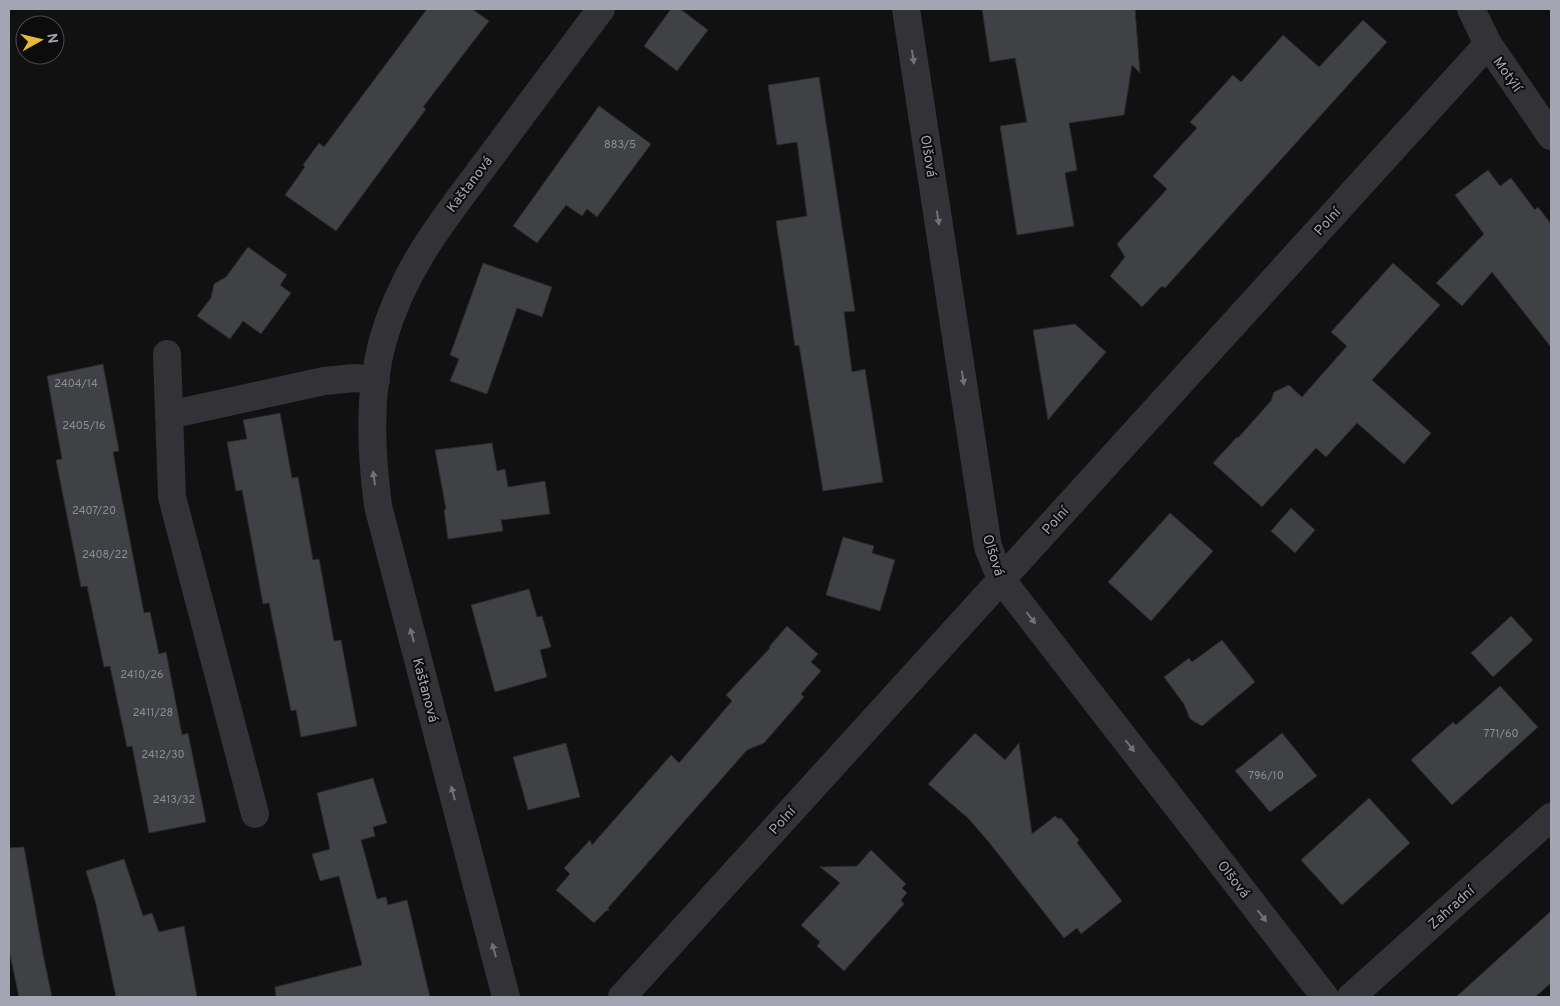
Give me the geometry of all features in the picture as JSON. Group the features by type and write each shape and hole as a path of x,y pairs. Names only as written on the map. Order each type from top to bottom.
{"street":[{"name":"Kaštanová","path":"506,997 378,506 372,459 372,415 383,341 404,284 429,238 601,9"},
{"name":"Olšová","path":"906,9 988,547 1001,580 1325,997"},
{"name":"Motýlí","path":"1471,9 1488,44 1551,136"},
{"name":"Polní","path":"622,997 1488,44"},
{"path":"167,354 172,497 255,814"},
{"path":"170,415 324,381 355,378 376,380"},
{"name":"Zahradní","path":"1351,997 1551,817"}],"building":[{"path":"427,9 472,9 489,21 423,107 426,109 336,231 285,195 319,143 324,147"},
{"path":"671,9 680,9 708,30 677,71 644,46"},
{"path":"982,9 1135,9 1140,73 1132,65 1124,115 1069,123 1077,170 1065,173 1074,226 1017,235 1000,126 1027,122 1015,58 990,62"},
{"path":"1363,20 1387,42 1165,288 1162,286 1142,307 1110,276 1125,257 1117,244 1167,189 1153,176 1197,128 1190,122 1233,75 1241,82 1283,35 1319,67"},
{"path":"819,77 855,311 844,312 852,372 865,369 883,482 823,491 799,345 795,346 776,221 807,216 797,142 777,145 768,85"},
{"path":"599,106 651,144 597,217 587,209 582,216 566,205 537,243 513,226"},
{"path":"1488,170 1500,186 1511,178 1535,210 1538,207 1551,224 1551,347 1492,272 1462,306 1436,283 1484,234 1455,195"},
{"path":"248,247 287,275 280,285 291,293 261,334 243,321 230,339 197,316 211,298 214,284 226,277"},
{"path":"483,263 552,287 542,317 517,308 487,394 450,381 459,359 450,355"},
{"path":"1393,263 1440,305 1372,380 1431,433 1404,464 1357,423 1326,457 1316,448 1262,507 1213,463 1271,401 1274,392 1289,385 1302,397 1347,346 1331,332"},
{"path":"1075,324 1106,352 1048,420 1033,330"},
{"path":"103,364 119,451 113,452 144,613 150,612 159,654 166,652 182,735 188,733 206,822 149,833 132,746 127,747 110,666 104,667 87,586 81,587 56,460 62,459 47,376"},
{"path":"280,413 292,478 298,477 313,560 319,559 334,641 341,640 357,726 301,737 296,710 291,711 269,603 263,604 242,490 236,491 227,442 247,439 243,420"},
{"path":"492,443 497,471 505,469 508,487 545,481 550,514 501,520 503,531 448,539 444,510 446,509 435,450"},
{"path":"1291,508 1315,530 1295,553 1271,531"},
{"path":"1170,513 1213,551 1151,621 1108,582"},
{"path":"843,537 874,546 872,553 895,560 880,611 826,595"},
{"path":"529,589 537,617 542,616 551,647 540,650 547,677 495,692 471,605"},
{"path":"1511,616 1533,640 1493,677 1471,653"},
{"path":"787,626 818,654 811,662 821,671 801,694 804,697 764,743 747,750 608,908 609,911 607,910 594,923 556,890 570,874 564,868 590,840 592,845 671,755 679,763 732,701 726,695 770,648"},
{"path":"1222,640 1255,682 1202,726 1190,719 1184,704 1164,677 1189,658 1192,662"},
{"path":"1500,686 1538,727 1452,805 1411,760 1453,722 1456,725"},
{"path":"975,733 1005,760 1019,743 1032,834 1055,816 1059,819 1061,818 1079,840 1077,843 1122,901 1081,934 1077,928 1064,938 968,818 928,784"},
{"path":"1282,733 1317,776 1270,812 1235,771"},
{"path":"566,743 580,797 528,810 513,757"},
{"path":"373,778 387,823 373,827 375,836 361,840 377,899 386,897 388,905 407,900 430,997 276,997 275,987 362,965 339,876 320,881 312,854 330,849 317,793"},
{"path":"1369,798 1410,843 1342,905 1301,860"},
{"path":"24,847 52,997 19,997 9,950 9,848"},
{"path":"871,850 906,884 902,888 907,893 901,900 904,904 844,971 817,946 820,942 801,925 840,883 820,867 857,866"},
{"path":"124,859 143,916 152,913 159,932 184,926 197,997 116,997 96,904 86,871"},
{"path":"1551,911 1551,983 1535,997 1456,997"}]}
